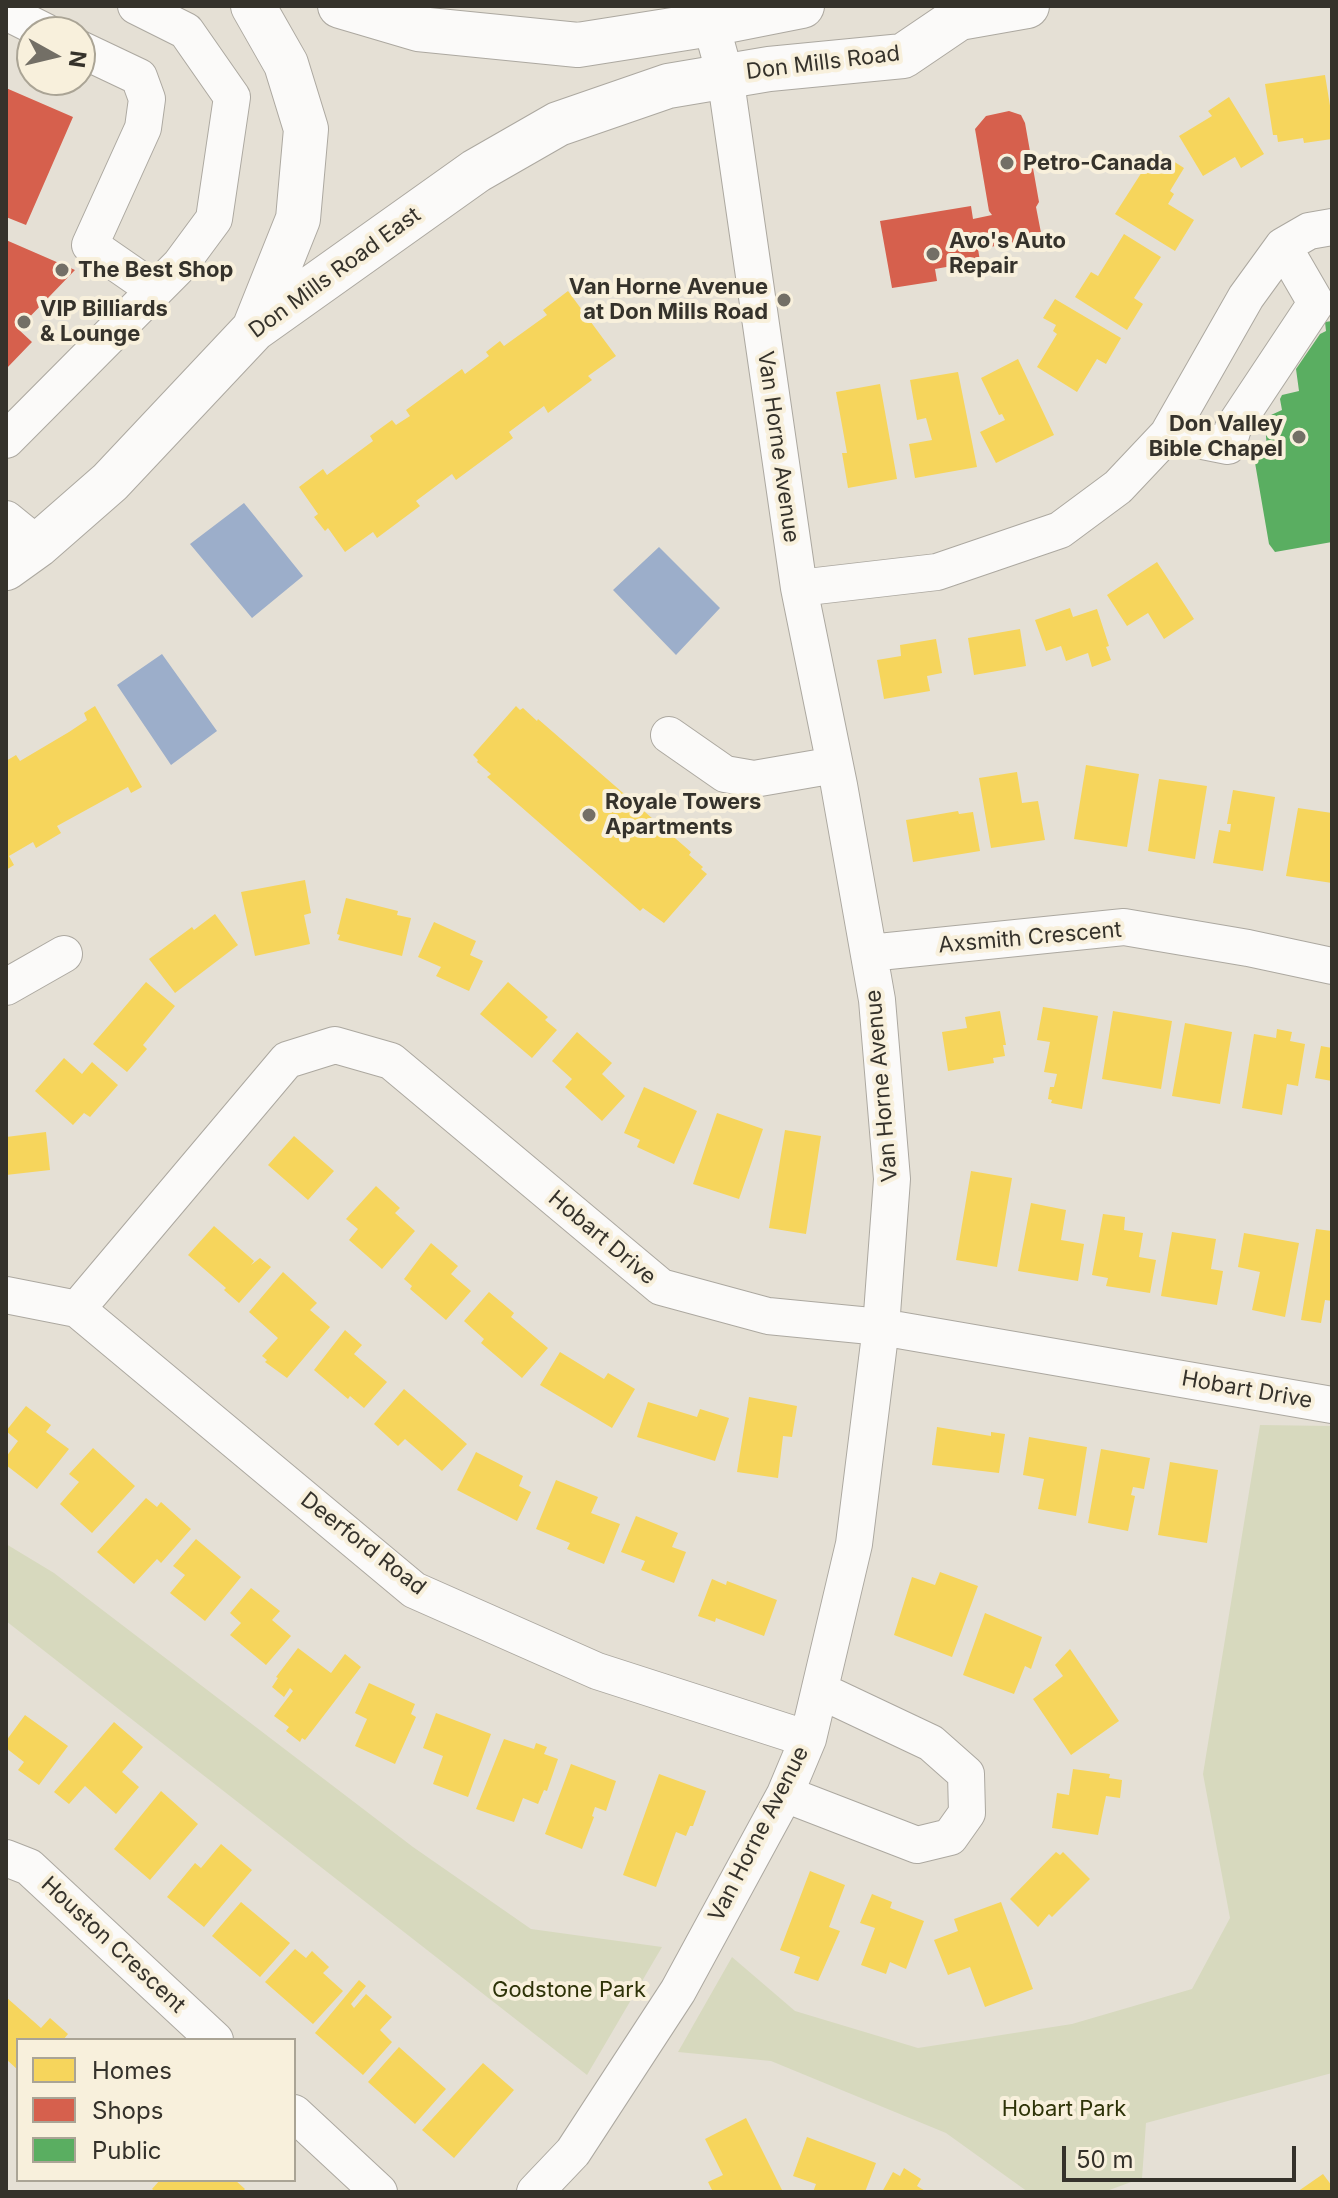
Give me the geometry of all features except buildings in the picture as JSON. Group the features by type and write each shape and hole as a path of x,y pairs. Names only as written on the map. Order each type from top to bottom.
{"main road":[{"path":"253,6 286,64 306,129 298,219 254,329"},
{"path":"340,6 418,29 578,45 709,15 802,6"},
{"name":"Don Mills Road","path":"725,75 903,56 946,12 1027,6"},
{"name":"Don Mills Road East","path":"17,544 110,482 254,329 476,171 558,124 668,86 725,75"}],"street":[{"path":"6,440 180,265 214,219 232,97 186,31 136,6"},
{"name":"Van Horne Avenue","path":"535,2192 573,2152 652,2034 785,1794 808,1739 854,1544 881,1327 892,1179 877,1000 835,765 799,588 725,75 709,15"},
{"path":"96,57 139,77 147,99 143,128 90,245 155,290"},
{"path":"799,588 937,572 1060,530 1118,487 1168,434 1246,297 1283,246 1309,231 1332,227"},
{"path":"1168,434 1228,446 1233,428 1316,303 1283,246"},
{"path":"669,735 725,774 754,779 835,765"},
{"name":"Axsmith Crescent","path":"869,953 1124,927 1332,966"},
{"path":"6,987 64,954"},
{"name":"Hobart Drive","path":"77,1309 287,1060 335,1045 391,1061 661,1287 768,1316 881,1327 1332,1405"},
{"name":"Deerford Road","path":"6,1295 77,1309 414,1590 597,1671 808,1739"},
{"path":"785,1794 917,1845 950,1837 967,1813 966,1774 931,1743 821,1691"},
{"name":"Houston Crescent","path":"6,1858 29,1867 213,2038"},
{"path":"296,2115 379,2192"}],"green space":[{"name":"Hobart Park","path":"1260,1425 1332,1426 1332,2073 1146,2123 1142,2178 1104,2192 1028,2192 946,2133 771,2061 678,2052 732,1957 795,2011 918,2048 1072,2024 1192,1989 1230,1918 1203,1774"},
{"name":"Godstone Park","path":"6,1544 54,1573 413,1847 531,1929 662,1947 587,2075 6,1621"}],"water":[{"path":"244,503 303,576 252,618 190,544"},
{"path":"659,547 720,608 676,655 613,590"},
{"path":"162,654 217,731 171,765 117,685"}],"place":[{"name":"Petro-Canada","path":"1007,163"},
{"name":"Avo's Auto Repair","path":"933,254"},
{"name":"The Best Shop","path":"62,270"},
{"name":"Van Horne Avenue at Don Mills Road","path":"784,300"},
{"name":"VIP Billiards & Lounge","path":"24,322"},
{"name":"Don Valley Bible Chapel","path":"1299,437"},
{"name":"Royale Towers Apartments","path":"589,815"}]}
